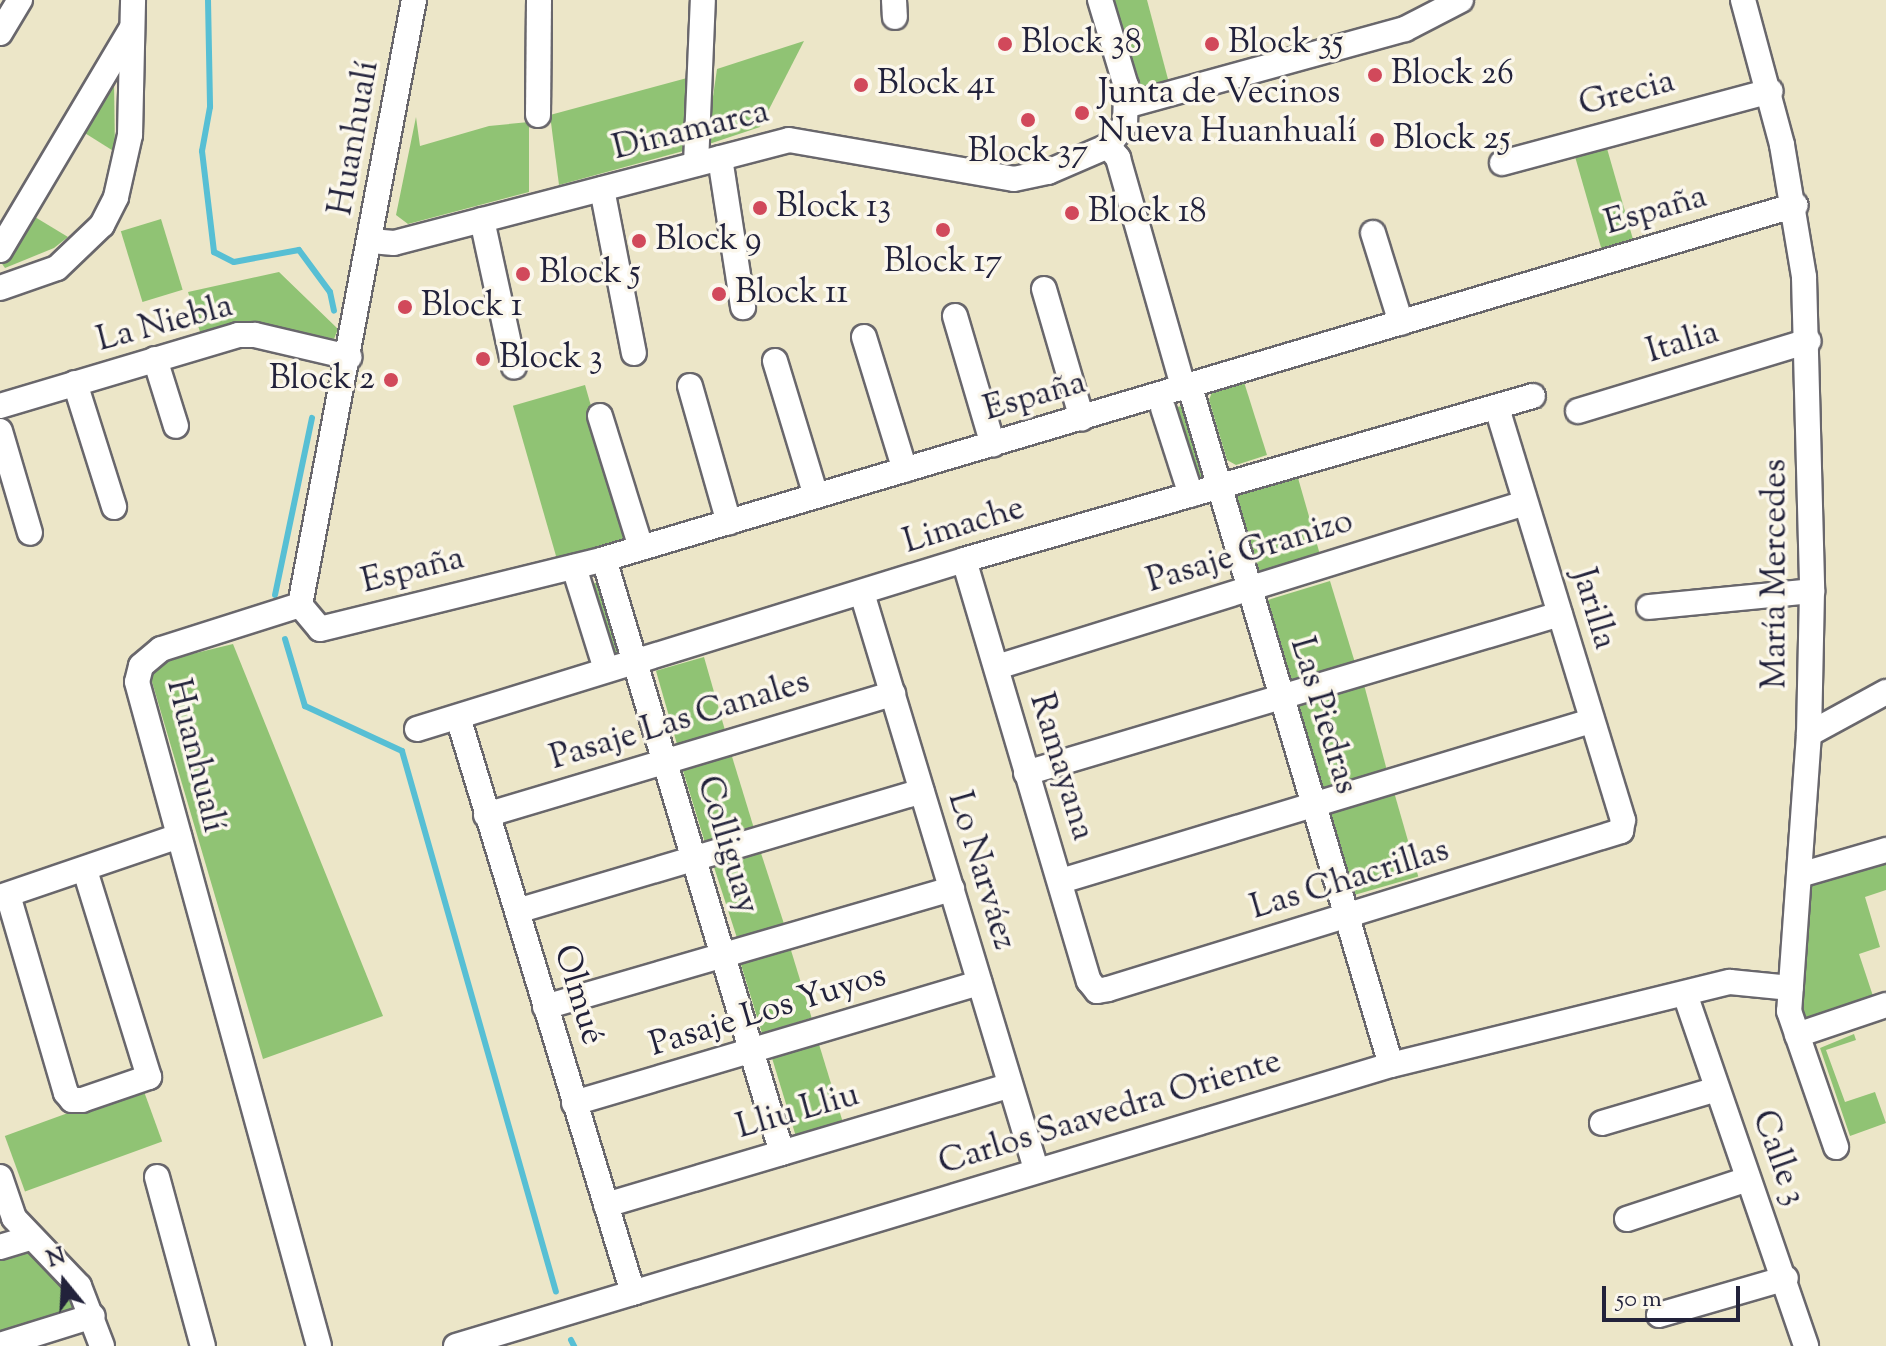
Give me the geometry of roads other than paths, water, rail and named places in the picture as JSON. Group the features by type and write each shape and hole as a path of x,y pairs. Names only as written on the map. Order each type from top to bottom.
{"street":[{"path":"0,33 20,0"},
{"path":"0,288 57,268 102,225 116,197 130,135 133,0"},
{"name":"Huanhualí","path":"319,1346 138,695 141,666 161,649 300,605 414,0"},
{"path":"538,115 539,0"},
{"path":"703,0 708,161 743,307"},
{"path":"1100,0 1129,105 1125,124 1108,146"},
{"path":"1129,105 1405,29 1461,0"},
{"name":"María Mercedes","path":"1743,0 1770,91 1796,205 1809,341 1812,591 1809,734 1789,1011 1836,1147"},
{"path":"0,250 132,27"},
{"name":"Grecia","path":"1502,163 1770,91"},
{"name":"Dinamarca","path":"371,241 394,243 789,140 1028,178 1108,146"},
{"name":"Las Piedras","path":"1108,146 1118,158 1220,487 1391,1065"},
{"path":"602,189 634,353"},
{"name":"España","path":"300,605 320,629 604,559 1796,205"},
{"path":"482,220 514,367"},
{"path":"1373,233 1401,323"},
{"path":"1044,289 1082,419"},
{"path":"955,316 993,445"},
{"name":"La Niebla","path":"0,406 155,359 255,335 349,357"},
{"path":"864,337 905,470"},
{"name":"Italia","path":"1578,411 1809,341"},
{"path":"155,359 176,426"},
{"path":"775,361 816,496"},
{"path":"75,383 114,507"},
{"path":"690,386 729,523"},
{"name":"Limache","path":"417,729 964,560 1533,396"},
{"name":"Jarilla","path":"1497,407 1623,820 1621,831"},
{"path":"1163,408 1191,495"},
{"path":"600,416 641,548"},
{"path":"0,431 30,533"},
{"name":"Pasaje Granizo","path":"997,667 1525,503"},
{"name":"Colliguay","path":"604,559 725,953 782,1153"},
{"name":"Ramayana","path":"964,560 1089,981 1097,991"},
{"path":"574,567 606,669"},
{"path":"1649,607 1812,591"},
{"name":"Lo Narváez","path":"862,593 1036,1169"},
{"path":"1026,773 1281,694 1560,614"},
{"path":"1809,734 1886,692"},
{"name":"Pasaje Las Canales","path":"486,815 664,759 893,694"},
{"name":"Olmué","path":"458,717 633,1293"},
{"path":"1061,881 1591,721"},
{"path":"517,911 922,791"},
{"name":"Las Chacrillas","path":"1097,991 1621,831"},
{"path":"85,870 153,1087 82,1100 69,1098 4,896 179,836"},
{"path":"1800,875 1886,850"},
{"path":"545,1007 952,889"},
{"name":"Carlos Saavedra Oriente","path":"456,1346 1036,1169 1391,1065 1730,982 1791,988"},
{"name":"Pasaje Los Yuyos","path":"574,1103 980,983"},
{"name":"Calle 3","path":"1685,994 1748,1179 1786,1278 1806,1346"},
{"path":"1797,1035 1886,1005"},
{"name":"Lliu Lliu","path":"606,1205 1010,1085"},
{"path":"1602,1123 1717,1089"},
{"path":"0,1177 14,1218 79,1286 102,1346"},
{"path":"157,1177 203,1346"},
{"path":"1627,1219 1748,1179"},
{"path":"0,1247 30,1238"},
{"path":"1659,1315 1786,1278"},
{"path":"0,1345 93,1316"}],"waterway":[{"path":"208,0 210,107 202,151 214,252 234,262 299,250 330,292 334,311"},
{"path":"275,595 312,418"},
{"path":"285,639 305,706 402,751 556,1292"},
{"path":"571,1340 574,1346"}],"place":[{"name":"Block 38","path":"1005,44"},
{"name":"Block 35","path":"1212,44"},
{"name":"Block 26","path":"1375,75"},
{"name":"Block 41","path":"861,85"},
{"name":"Junta de Vecinos Nueva Huanhualí","path":"1082,113"},
{"name":"Block 37","path":"1028,120"},
{"name":"Block 25","path":"1377,140"},
{"name":"Block 13","path":"760,208"},
{"name":"Block 18","path":"1072,213"},
{"name":"Block 17","path":"943,230"},
{"name":"Block 9","path":"639,241"},
{"name":"Block 5","path":"523,274"},
{"name":"Block 11","path":"719,294"},
{"name":"Block 1","path":"405,307"},
{"name":"Block 3","path":"483,359"},
{"name":"Block 2","path":"391,380"}]}
